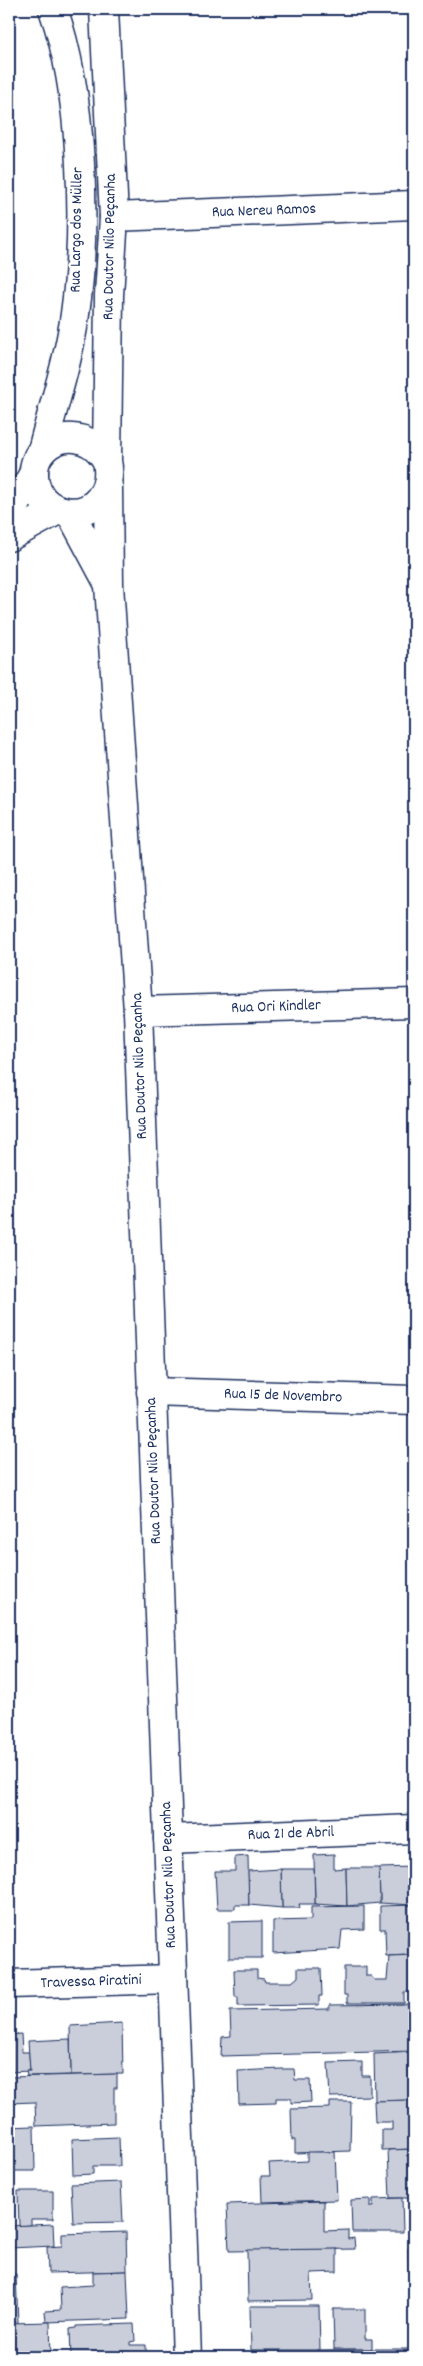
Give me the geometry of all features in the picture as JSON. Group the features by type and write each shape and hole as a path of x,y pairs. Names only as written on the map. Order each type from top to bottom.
{"street":[{"name":"Rua Largo dos Müller","path":"54,9 62,32 78,144 80,225 75,315 38,462 40,496 64,511"},
{"name":"Rua Doutor Nilo Peçanha","path":"104,9 114,217 109,295 107,473 109,585 138,1012 187,2357"},
{"name":"Rua Nereu Ramos","path":"114,217 414,205"},
{"name":"Rua Largo dos Müller","path":"9,515 38,462 56,440 77,437 91,442 101,450 107,473"},
{"path":"9,537 64,511 83,511 94,505 103,496 107,473"},
{"name":"Rua Doutor Nilo Peçanha","path":"64,511 109,585"},
{"name":"Rua Ori Kindler","path":"138,1012 414,1003"},
{"name":"Rua 15 de Novembro","path":"151,1392 414,1400"},
{"name":"Rua 21 de Abril","path":"168,1838 414,1829"},
{"name":"Travessa Piratini","path":"9,1984 173,1979"}],"building":[{"path":"334,1854 334,1869 346,1868 347,1906 315,1904 314,1855"},
{"path":"248,1856 249,1905 235,1905 235,1909 217,1909 215,1871 235,1871 235,1857"},
{"path":"412,1867 413,1905 380,1903 379,1868"},
{"path":"346,1868 379,1868 380,1903 347,1906"},
{"path":"281,1869 314,1869 315,1904 299,1904 300,1908 282,1908"},
{"path":"281,1869 282,1908 249,1905 248,1871"},
{"path":"413,1905 414,1937 408,1937 408,1955 386,1956 385,1929 380,1929 380,1906"},
{"path":"364,1906 364,1929 342,1930 340,1949 273,1953 273,1921 311,1920 311,1907"},
{"path":"262,1921 262,1958 229,1958 229,1922"},
{"path":"414,1955 414,1992 404,1992 404,2003 347,2003 347,1995 344,1995 344,1967 366,1967 366,1976 371,1976 374,1980 387,1980 389,1956"},
{"path":"298,1968 321,1968 322,1996 319,1996 319,2005 238,2006 238,1997 235,1997 234,1970 257,1970 257,1978 264,1979 265,1982 292,1982 298,1977"},
{"path":"414,2004 414,2051 221,2056 222,2037 231,2036 230,2011 329,2009 329,2005"},
{"path":"122,2023 123,2074 71,2075 70,2026"},
{"path":"21,2034 22,2052 29,2052 30,2071 9,2072 9,2035"},
{"path":"70,2039 71,2075 27,2076 26,2071 30,2071 28,2041"},
{"path":"414,2052 414,2064 410,2064 410,2084 414,2084 414,2100 375,2101 374,2054"},
{"path":"362,2062 362,2076 370,2076 370,2096 330,2097 328,2063"},
{"path":"294,2069 295,2080 310,2080 311,2102 291,2103 291,2098 276,2098 276,2103 239,2104 238,2071"},
{"path":"117,2074 117,2088 114,2088 114,2123 36,2126 35,2102 9,2103 9,2077"},
{"path":"414,2100 414,2149 382,2150 382,2130 392,2130 392,2122 375,2122 374,2101"},
{"path":"330,2102 351,2102 350,2151 295,2153 295,2140 292,2140 291,2109 330,2108"},
{"path":"34,2126 35,2171 9,2171 9,2127"},
{"path":"119,2137 120,2166 93,2166 93,2174 73,2175 72,2139"},
{"path":"414,2149 414,2198 390,2198 388,2150"},
{"path":"307,2152 335,2152 337,2200 262,2202 261,2176 270,2176 269,2163 307,2161"},
{"path":"121,2182 123,2222 73,2223 71,2184"},
{"path":"18,2191 53,2191 53,2219 31,2219 31,2225 19,2226"},
{"path":"402,2198 403,2232 352,2232 351,2200 370,2199 370,2207 373,2207 373,2199"},
{"path":"324,2201 324,2231 348,2230 348,2239 354,2238 355,2249 229,2251 227,2204"},
{"path":"53,2224 54,2246 9,2248 9,2226"},
{"path":"126,2232 127,2271 48,2273 47,2247 62,2246 62,2234"},
{"path":"408,2248 414,2248 414,2300 409,2300"},
{"path":"337,2249 337,2272 311,2273 312,2300 248,2301 247,2250"},
{"path":"127,2271 129,2319 46,2322 45,2311 61,2310 60,2287 93,2285 93,2272"},
{"path":"9,2274 16,2274 18,2323 9,2323"},
{"path":"250,2306 319,2306 320,2350 251,2350"},
{"path":"333,2309 365,2309 365,2339 372,2339 372,2349 334,2349"},
{"path":"50,2322 51,2357 9,2357 9,2323"},
{"path":"134,2324 135,2341 130,2342 130,2345 146,2345 146,2355 71,2357 70,2329 76,2328 76,2326"},
{"path":"414,2349 414,2357 317,2357 317,2350"}]}
